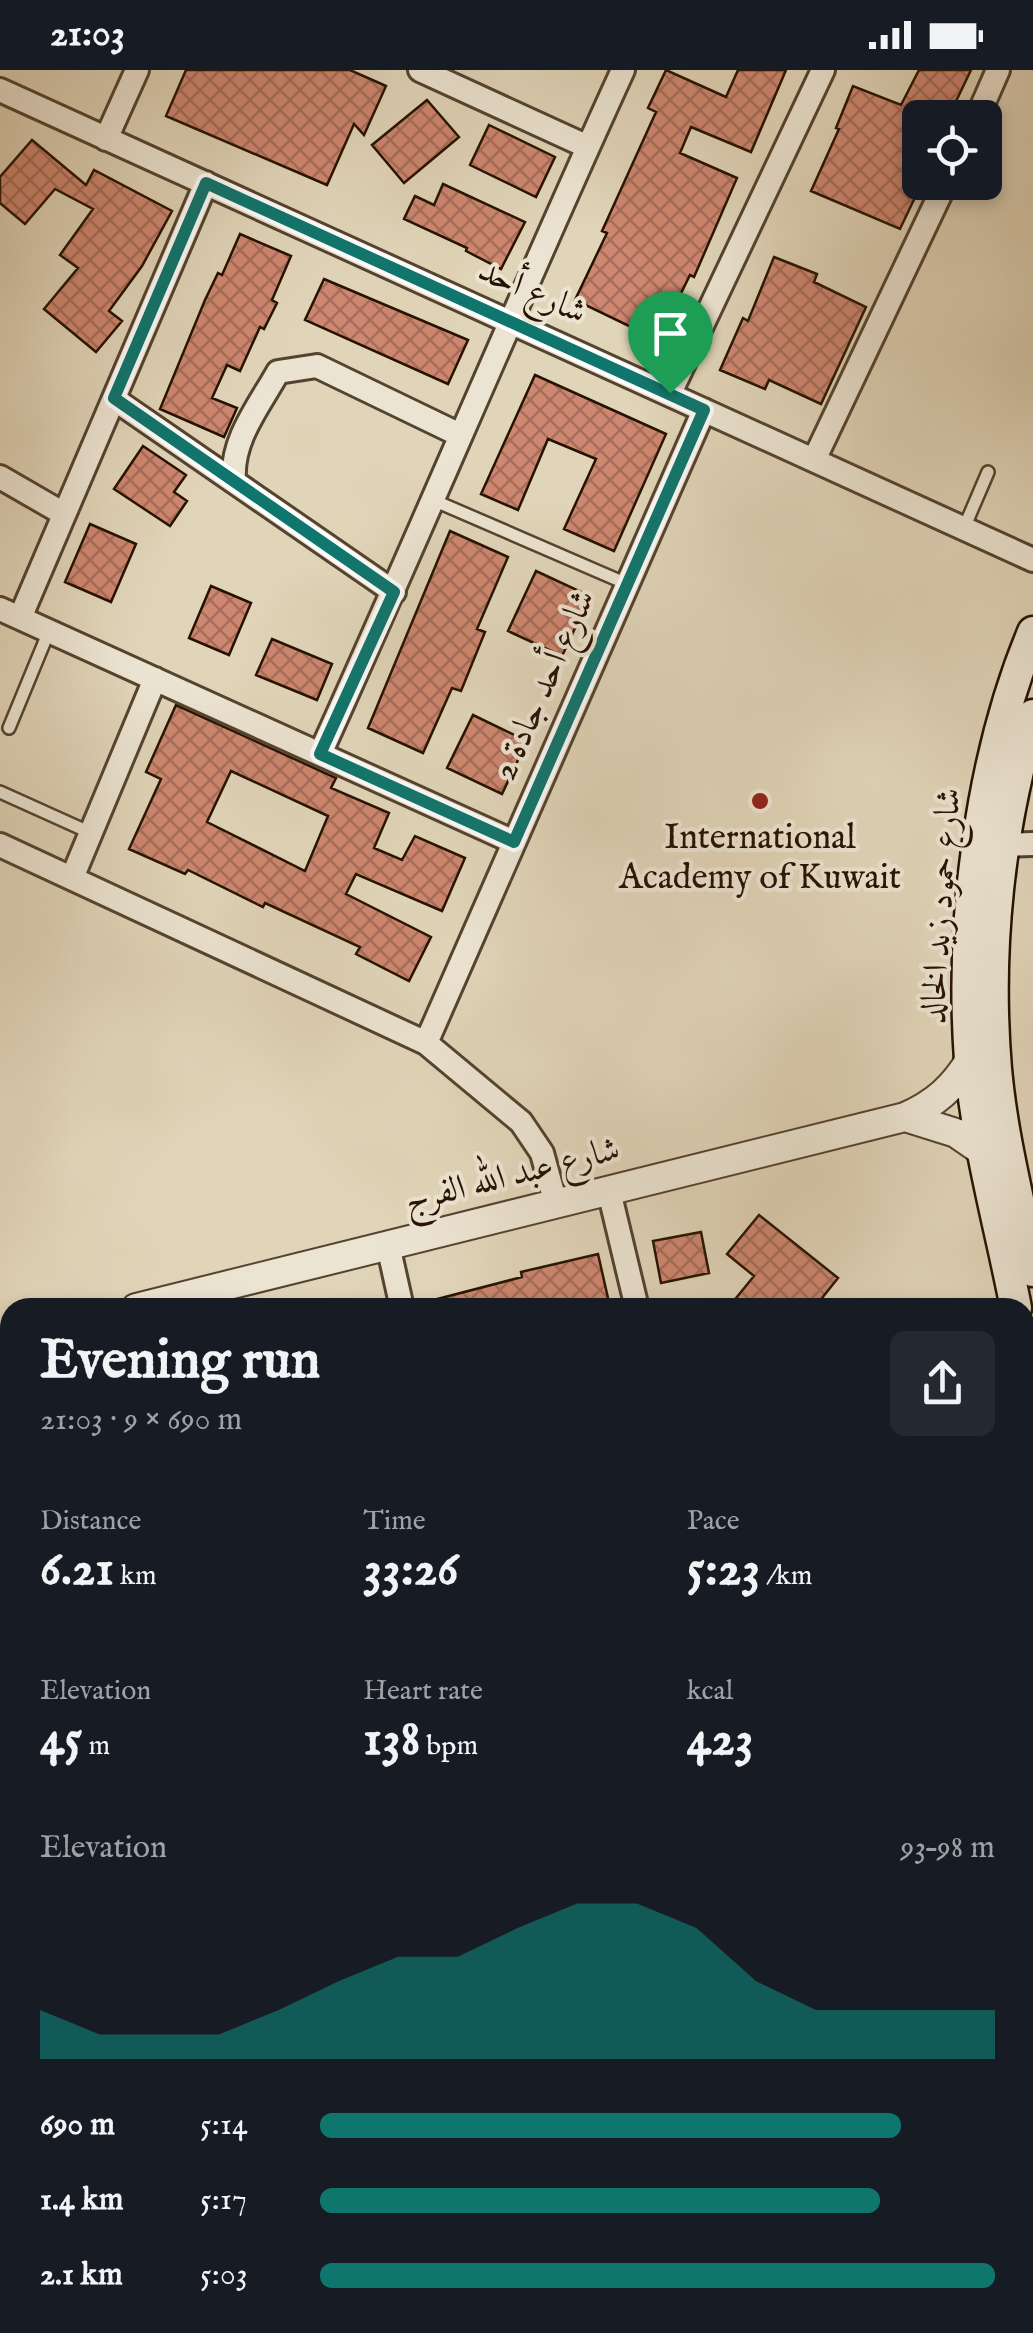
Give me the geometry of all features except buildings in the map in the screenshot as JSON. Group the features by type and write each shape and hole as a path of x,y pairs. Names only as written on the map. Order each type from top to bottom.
{"main road":[{"name":"شارع حمود زيد الخالد","path":"1014,1298 970,1060 969,972 977,848 992,755 1033,632"},
{"name":"شارع حمود زيد الخالد","path":"1033,715 1016,769 1019,845 994,930 996,1069 1033,1271"}],"street":[{"path":"106,139 137,70"},
{"path":"420,70 588,147"},
{"path":"320,754 623,70"},
{"path":"670,393 823,70"},
{"path":"985,100 998,70"},
{"name":"شارع أحد","path":"0,90 1033,560"},
{"path":"206,183 64,514 10,614 514,842"},
{"path":"814,460 937,200"},
{"path":"234,480 232,462 236,445 278,372 296,368 317,366 460,435"},
{"path":"114,398 394,592"},
{"name":"شارع أحد جادة 2","path":"426,1042 704,410"},
{"path":"0,477 64,514"},
{"path":"72,878 155,679"},
{"path":"0,844 426,1042 521,1122 542,1153 556,1204"},
{"name":"شارع عبد الله الفرج","path":"176,1298 905,1117 922,1110 950,1089 970,1060"},
{"path":"905,1117 956,1134 985,1152"},
{"path":"609,1191 635,1298"},
{"path":"388,1245 400,1298"}],"lane":[{"path":"964,528 988,472"},
{"path":"433,500 627,584"},
{"path":"9,728 49,631"},
{"path":"0,792 91,833"}],"place":[{"name":"International Academy of Kuwait","path":"760,801"}],"route":[{"path":"206,183 670,393 704,410 514,842 320,754 394,592 114,398 206,183"}]}
